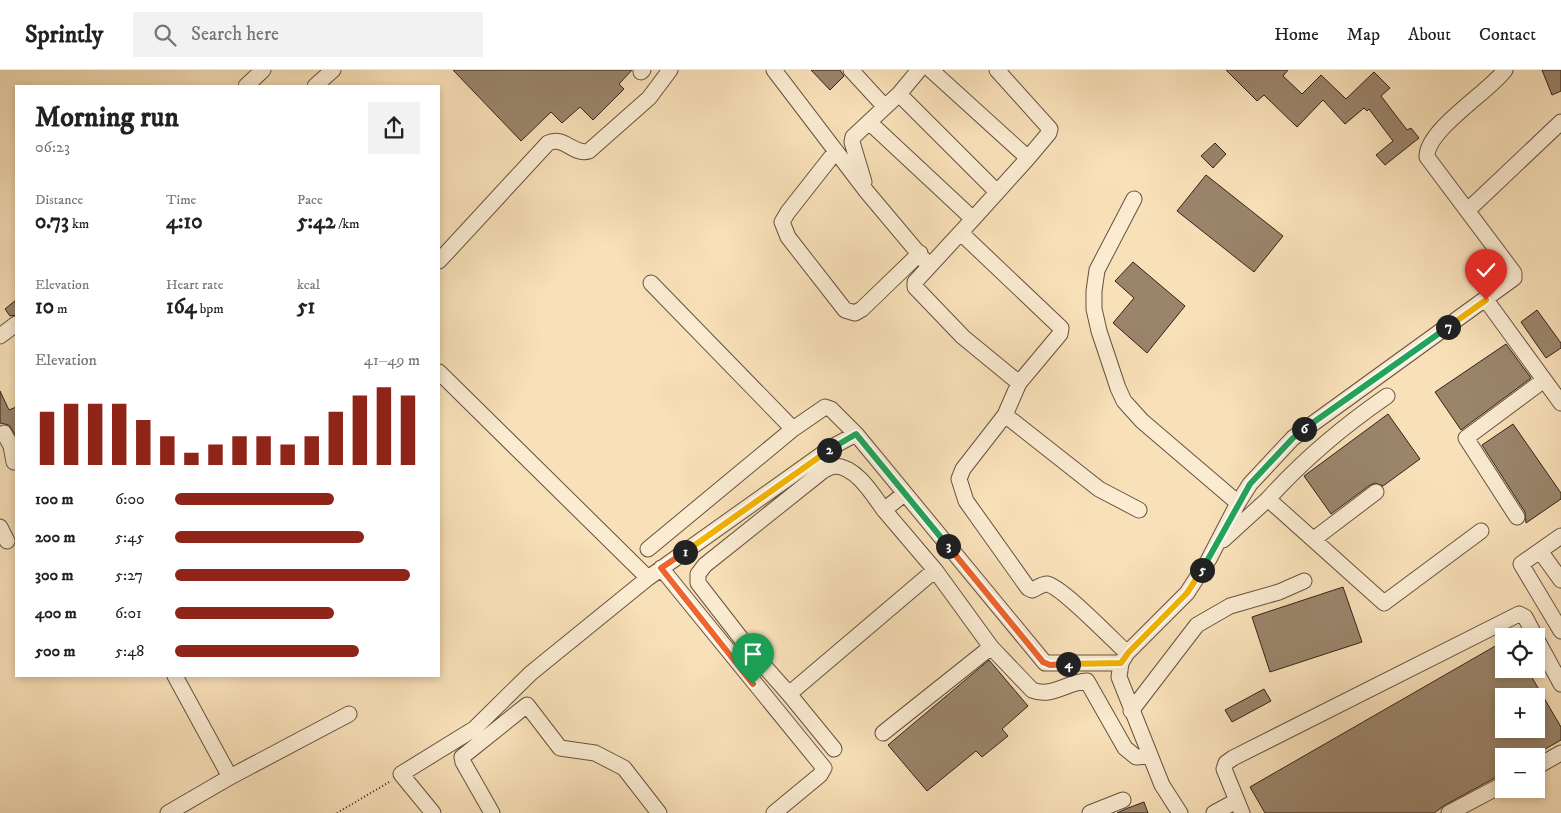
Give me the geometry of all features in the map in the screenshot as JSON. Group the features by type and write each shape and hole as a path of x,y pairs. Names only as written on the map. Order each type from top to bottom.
{"street":[{"path":"247,85 263,70"},
{"path":"316,85 333,70"},
{"path":"440,261 548,143 554,140 561,141 582,152 589,151 649,98 670,70"},
{"path":"774,70 867,192 925,260"},
{"path":"851,70 885,107"},
{"path":"867,192 852,142 853,137 899,94 919,70"},
{"path":"931,70 1028,158"},
{"path":"836,151 782,222 788,237 845,310 855,313 961,233 1049,133 1050,129 997,70"},
{"path":"1180,813 1162,785 1118,677 1124,658 1187,593 1216,546 1238,503 1258,474 1293,438 1486,300 1515,276 1468,210 1428,161 1428,148 1442,129 1505,70"},
{"path":"899,94 998,192"},
{"path":"869,122 973,219"},
{"path":"1468,210 1561,122"},
{"path":"1134,198 1097,270 1094,310 1099,331 1124,401 1132,411 1238,503"},
{"path":"961,233 1061,328 1060,334 1019,383 1006,415 963,469 959,479 966,501 1028,588 1032,590 1044,584 1050,585 1072,602 1124,658"},
{"path":"925,260 915,282 915,287 963,337 1019,383"},
{"path":"651,283 793,429"},
{"path":"1486,300 1561,403"},
{"path":"0,336 15,325"},
{"path":"440,373 648,578"},
{"path":"1517,517 1466,438 1544,380"},
{"path":"1216,546 1268,500 1301,463 1357,417 1387,396"},
{"path":"648,549 793,429 825,407 829,407 856,434 1045,663 1124,658"},
{"path":"1006,415 1099,489 1139,510"},
{"path":"4,433 11,446 10,463"},
{"path":"492,813 462,759 463,754 515,689 661,568 729,522 832,447 856,434"},
{"path":"834,750 789,694 750,650 698,583 698,574 705,565 824,470 835,466 850,472 865,484 884,510 935,570 990,648 1032,690 1041,694 1079,682 1087,682 1125,748 1136,757 1149,756"},
{"path":"1314,539 1376,492"},
{"path":"884,510 904,494"},
{"path":"1268,500 1384,602 1481,532"},
{"path":"1561,536 1524,561 1522,567 1561,631"},
{"path":"1540,551 1561,580"},
{"path":"661,568 824,768 820,776 774,813"},
{"path":"789,694 935,570"},
{"path":"1131,711 1197,625 1230,606 1279,592 1304,581"},
{"path":"1214,813 1239,807 1224,769 1226,763 1233,758 1519,614 1525,617 1531,628"},
{"path":"883,733 990,648"},
{"path":"1545,654 1561,684"},
{"path":"175,677 230,777"},
{"path":"515,689 560,748 595,753 624,768 659,813"},
{"path":"433,813 401,774 479,734 527,706"},
{"path":"168,813 230,777 349,714"},
{"path":"1545,761 1561,753"},
{"path":"1449,813 1495,789"},
{"path":"1090,813 1122,800"}],"path":[{"path":"337,813 401,774"}],"building":[{"path":"453,70 632,70 619,84 624,89 593,120 580,107 562,123 551,112 521,141"},
{"path":"811,70 840,70 844,76 830,90"},
{"path":"1226,70 1288,70 1283,76 1302,94 1321,75 1346,99 1374,72 1390,88 1381,96 1407,130 1411,128 1419,138 1385,165 1376,155 1393,141 1369,109 1367,111 1364,108 1345,124 1323,100 1297,127 1264,95 1257,101"},
{"path":"1542,70 1561,70 1561,91 1552,95"},
{"path":"1215,143 1226,154 1213,168 1201,156"},
{"path":"1206,175 1283,236 1254,272 1177,211"},
{"path":"1133,262 1185,306 1147,353 1113,323 1134,298 1115,281"},
{"path":"15,301 15,315 10,316 5,309"},
{"path":"1537,310 1561,343 1561,348 1546,358 1521,322"},
{"path":"1506,344 1531,378 1461,430 1435,392"},
{"path":"0,391 9,410 15,407 15,434 9,425 0,423"},
{"path":"1388,414 1420,459 1383,486 1375,483 1370,485 1331,514 1304,476"},
{"path":"1513,424 1561,493 1561,499 1526,523 1525,512 1482,445"},
{"path":"1343,587 1362,642 1270,672 1252,617"},
{"path":"1495,646 1495,678 1532,678 1538,688 1495,688 1495,738 1545,738 1545,700 1561,727 1561,740 1545,749 1495,748 1495,778 1434,813 1265,813 1250,787"},
{"path":"989,660 1028,706 1002,729 1008,736 982,757 976,751 927,791 888,745"},
{"path":"1264,689 1271,701 1232,722 1225,710"},
{"path":"1144,802 1148,813 1117,813 1128,808"}],"route":[{"path":"753,684 661,568 729,522 832,447 856,434 868,446 904,494 1045,663 1050,665 1121,663 1128,653 1187,593 1209,559 1250,484 1293,438 1322,415 1486,300"}]}
